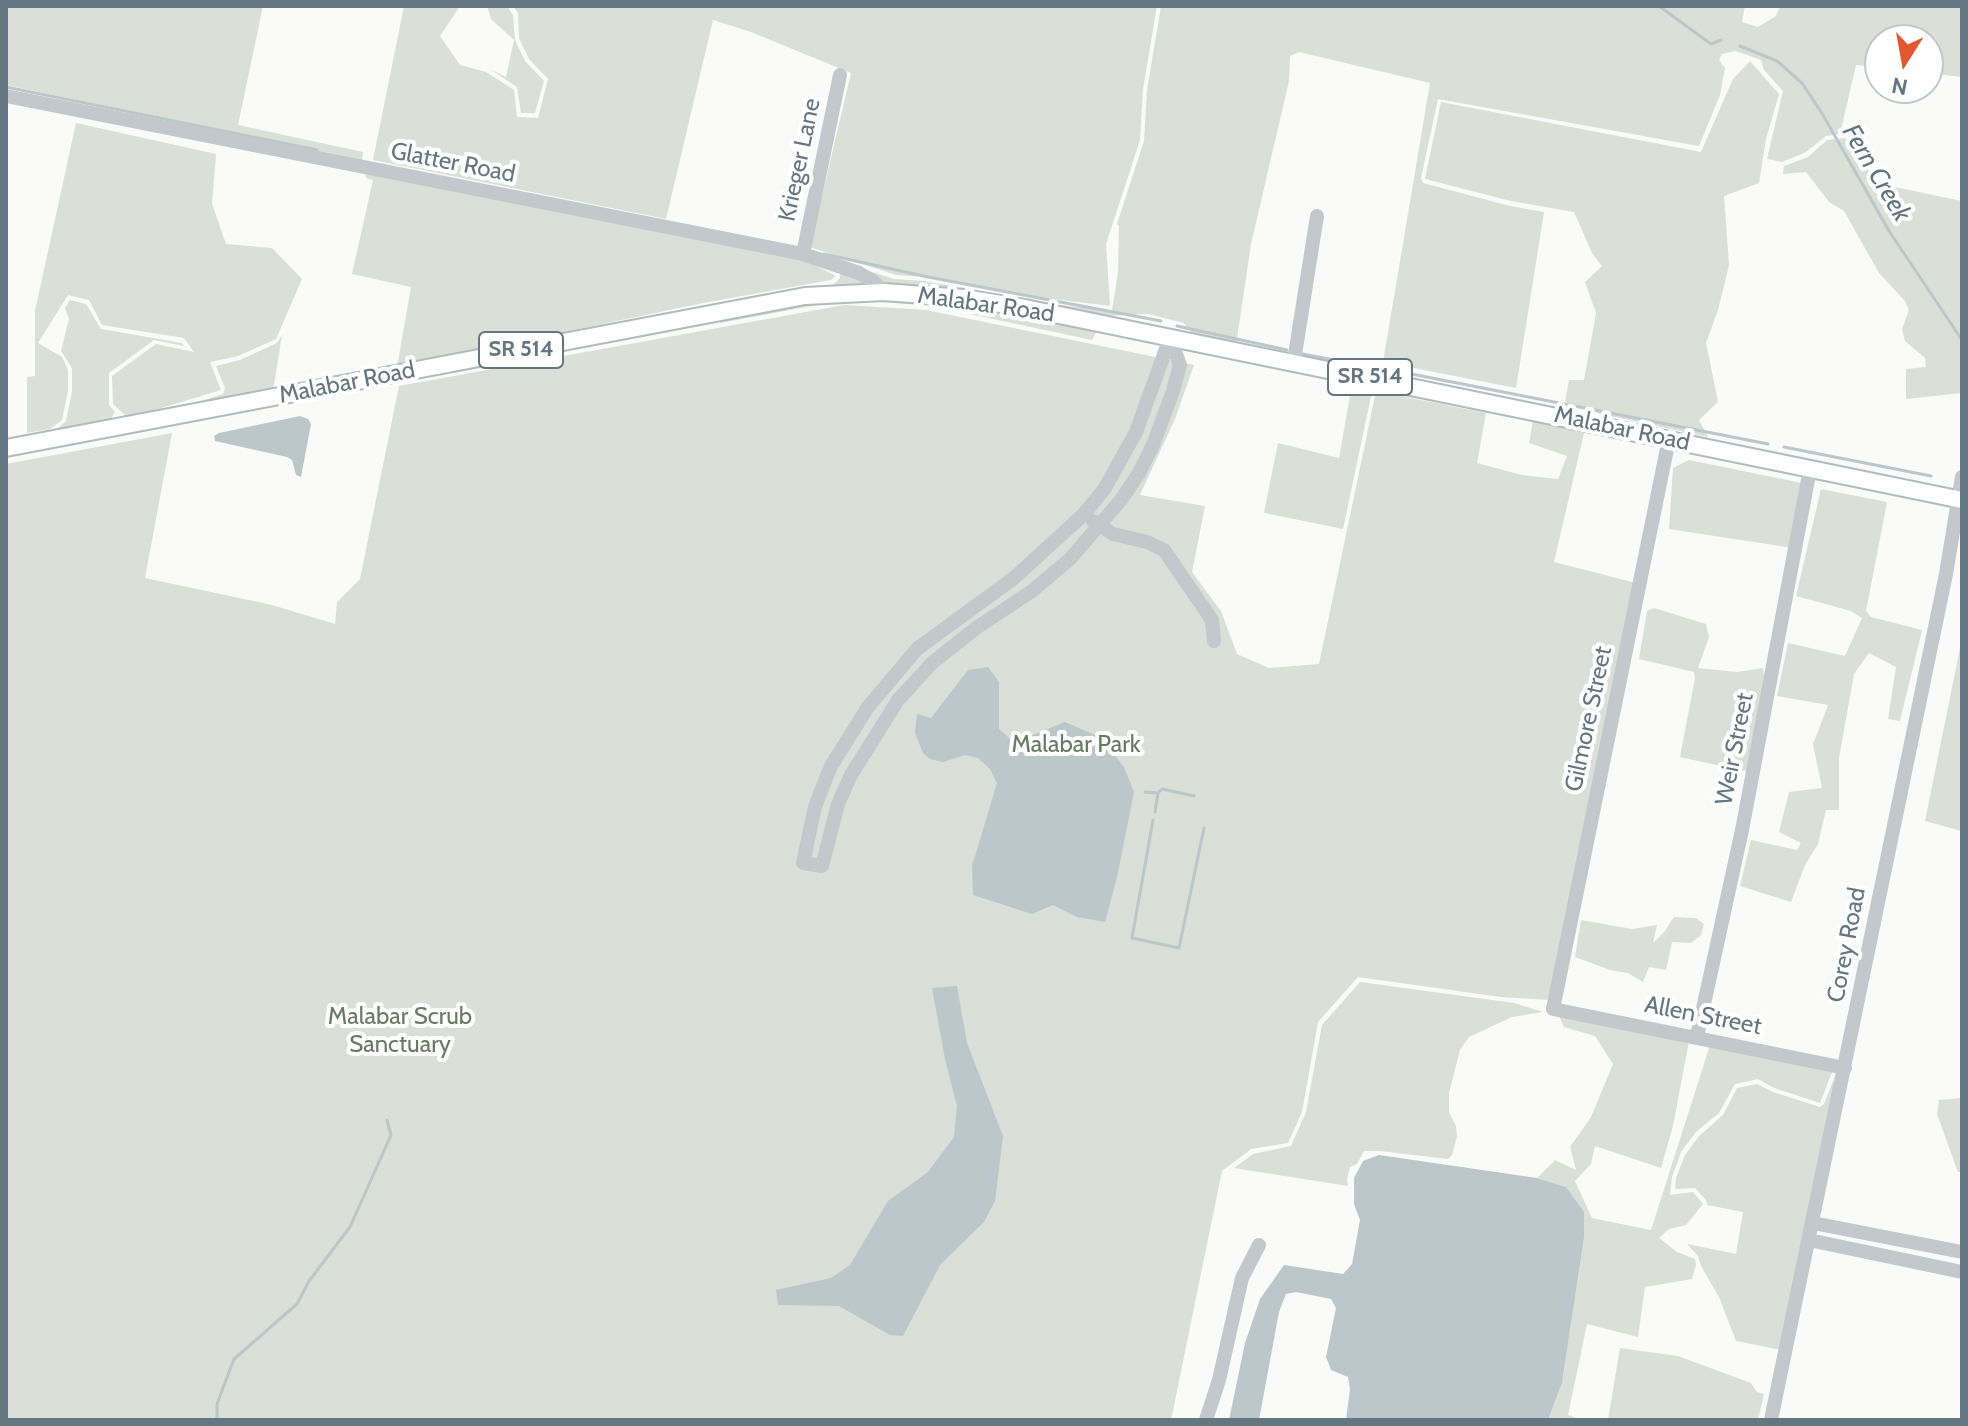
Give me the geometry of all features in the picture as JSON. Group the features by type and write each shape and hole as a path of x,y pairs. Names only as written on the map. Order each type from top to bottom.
{"main road":[{"name":"Malabar Road","path":"6,448 805,296 884,292 964,298 1294,361 1960,500"}],"street":[{"name":"Krieger Lane","path":"803,254 840,75"},
{"name":"Glatter Road","path":"6,96 803,254 859,273 884,292"},
{"path":"1294,361 1317,216"},
{"path":"1170,338 1180,365 1166,417 1139,473 1070,559 932,663 898,700 851,775 838,804 822,866 803,863 815,807 831,766 885,684 917,649 997,590 1084,514 1105,488 1136,432 1170,338"},
{"name":"Gilmore Street","path":"1553,1009 1669,439"},
{"name":"Weir Street","path":"1697,1036 1742,830 1810,469"},
{"name":"Corey Road","path":"1771,1420 1946,574 1962,477"},
{"path":"1084,514 1113,534 1147,542 1164,550 1212,620 1214,641"},
{"path":"997,590 1010,606"},
{"path":"885,684 898,700"},
{"name":"Allen Street","path":"1553,1009 1845,1068"},
{"path":"1813,1223 1962,1252"},
{"path":"1876,1254 1879,1236"},
{"path":"1809,1240 1962,1272"},
{"path":"1206,1420 1219,1380 1242,1278 1259,1245"}],"green space":[{"path":"6,6 263,6 238,125 363,152 362,160 6,85"},
{"path":"404,6 460,6 440,36 460,65 486,72 514,90 517,117 538,118 548,79 529,59 519,38 518,13 513,6 1157,6 1143,89 1140,140 1106,244 1110,306 896,275 810,247 851,73 751,32 713,20 666,219 373,160"},
{"path":"487,6 507,6 513,15 515,40 525,61 544,81 535,113 521,113 517,87 490,69 506,77 514,40 491,19"},
{"path":"1161,6 1745,6 1742,22 1758,27 1776,16 1780,6 1962,6 1962,77 1944,75 1944,24 1864,24 1864,66 1856,65 1840,134 1826,136 1806,152 1782,162 1767,159 1783,91 1764,70 1761,60 1735,51 1722,54 1719,60 1725,68 1720,95 1699,146 1438,99 1421,178 1423,183 1544,212 1516,388 1383,362 1430,83 1299,52 1290,56 1289,81 1251,244 1236,345 1195,337 1184,323 1148,314 1104,318 965,292 719,305 834,284 840,274 811,252 894,279 1112,311 1118,272 1117,224 1144,141 1147,90"},
{"path":"1750,61 1779,94 1766,139 1759,183 1724,196 1729,265 1706,343 1718,402 1699,420 1708,437 1601,414 1565,402 1569,380 1584,380 1596,313 1585,282 1602,266 1592,253 1574,212 1511,201 1425,179 1441,102 1701,152 1733,79"},
{"path":"76,123 216,154 212,204 226,244 272,248 302,279 276,339 238,356 210,362 221,390 128,418 113,404 112,376 156,344 194,352 184,338 102,325 89,300 68,295 38,343 62,357 68,370 68,391 62,420 50,429 27,433 27,377 35,376 35,311"},
{"path":"1845,138 1880,184 1962,201 1962,393 1906,399 1906,369 1926,367 1925,358 1905,341 1902,329 1909,310 1905,301 1879,273 1844,211 1829,202 1806,172 1783,174 1784,166 1808,157 1827,140"},
{"path":"365,173 801,258 836,276 831,280 703,303 397,367 411,287 352,274 373,180 366,178"},
{"path":"884,298 964,303 1098,329 1092,340 927,305 844,300 720,323 719,318 805,301"},
{"path":"70,300 86,304 101,329 182,343 184,346 154,340 109,373 109,405 115,412 109,422 52,433 66,421 72,392 72,368 61,351 69,319 65,308"},
{"name":"Malabar Scrub Sanctuary","path":"844,305 926,310 1194,365 1175,419 1140,495 1205,506 1192,572 1221,611 1237,654 1269,668 1319,664 1376,391 1486,413 1477,463 1522,475 1558,479 1567,456 1529,443 1533,421 1584,433 1554,562 1636,583 1550,1000 1501,997 1358,977 1318,1022 1302,1112 1288,1143 1251,1149 1222,1171 1171,1420 6,1420 6,464 172,433 145,578 272,605 335,624 337,602 360,579 399,386"},
{"path":"282,335 273,391 166,412 223,394 225,388 216,366 240,360 277,343"},
{"path":"1353,379 1373,387 1343,529 1264,513 1278,443 1339,458"},
{"path":"1689,460 1802,483 1793,548 1669,529 1673,468"},
{"path":"1821,489 1887,502 1866,611 1871,617 1922,630 1900,721 1888,719 1896,667 1869,653 1854,674 1839,758 1839,810 1826,810 1818,844 1805,865 1791,902 1740,886 1751,840 1797,850 1801,843 1779,832 1789,792 1822,788 1813,744 1828,705 1777,696 1788,643 1845,656 1862,618 1851,611 1796,596"},
{"path":"1654,608 1706,624 1709,637 1698,668 1737,672 1763,668 1765,687 1748,769 1744,771 1680,757 1694,672 1639,659 1647,611"},
{"path":"1962,638 1962,831 1925,821"},
{"path":"1674,917 1696,918 1704,924 1701,935 1691,943 1672,942 1666,970 1649,967 1643,982 1628,973 1575,957 1581,920 1632,929 1657,925 1653,943"},
{"path":"1360,982 1514,1003 1543,1012 1512,1017 1469,1037 1460,1050 1449,1093 1449,1112 1456,1126 1457,1137 1448,1159 1364,1151 1357,1164 1350,1167 1348,1186 1234,1168 1253,1154 1291,1146 1306,1112 1322,1025"},
{"path":"1559,1016 1689,1041 1673,1126 1661,1168 1595,1146 1591,1164 1575,1181 1592,1218 1651,1230 1710,1045 1833,1070 1820,1103 1774,1088 1758,1079 1735,1084 1719,1113 1696,1132 1681,1152 1672,1177 1670,1195 1693,1192 1703,1204 1686,1225 1669,1229 1659,1238 1677,1252 1695,1259 1692,1279 1645,1287 1638,1337 1587,1324 1568,1415 1582,1420 1548,1420 1562,1383 1584,1238 1566,1187 1537,1178 1555,1160 1576,1170 1570,1147 1591,1117 1613,1064 1595,1036 1564,1027"},
{"path":"1833,1081 1841,1085 1786,1351 1736,1341 1719,1297 1698,1256 1687,1244 1736,1254 1743,1212 1707,1205 1695,1188 1675,1189 1676,1178 1685,1155 1699,1136 1723,1115 1737,1088 1757,1084 1820,1107"},
{"path":"1962,1098 1962,1172 1958,1172 1937,1114 1939,1100"},
{"path":"1620,1348 1678,1356 1751,1383 1757,1392 1764,1394 1758,1420 1608,1420"}],"shaded area":[{"path":"300,416 311,424 301,477 296,475 292,460 287,457 215,441 214,436 219,433"},
{"path":"988,667 999,682 999,729 1009,738 1020,740 1065,722 1095,735 1124,767 1134,792 1105,922 1077,917 1053,905 1032,914 973,895 972,866 997,783 990,769 978,758 965,755 943,762 930,759 923,753 915,733 917,714 931,718 968,670"},
{"path":"957,986 967,1043 1003,1136 995,1201 984,1222 940,1265 903,1336 890,1335 839,1306 778,1305 776,1290 831,1278 850,1265 888,1201 928,1172 954,1137 957,1106 932,988"},
{"path":"1379,1155 1537,1178 1566,1187 1584,1212 1584,1238 1562,1383 1548,1420 1346,1420 1350,1389 1348,1377 1331,1370 1326,1357 1336,1308 1331,1299 1296,1292 1286,1294 1279,1312 1259,1420 1229,1420 1245,1343 1260,1299 1284,1265 1343,1274 1352,1264 1360,1220 1354,1204 1354,1178 1363,1161"}],"waterway":[{"name":"Fern Creek","path":"1659,6 1711,44 1721,40"},
{"name":"Fern Creek","path":"1740,46 1777,61 1802,83 1889,231 1962,340"},
{"path":"6,87 317,150"},
{"path":"824,254 1161,321"},
{"path":"1177,326 1287,350"},
{"path":"1303,354 1370,367"},
{"path":"1386,369 1768,444"},
{"path":"1784,447 1931,476"},
{"path":"1155,812 1158,793 1162,789 1194,796"},
{"path":"1145,792 1157,793"},
{"path":"1153,820 1132,938 1179,948 1204,828"},
{"path":"217,1420 217,1404 234,1359 297,1304 309,1281 350,1227 391,1135 387,1120"}],"park label":[{"name":"Malabar Park","path":"1076,745"}]}
